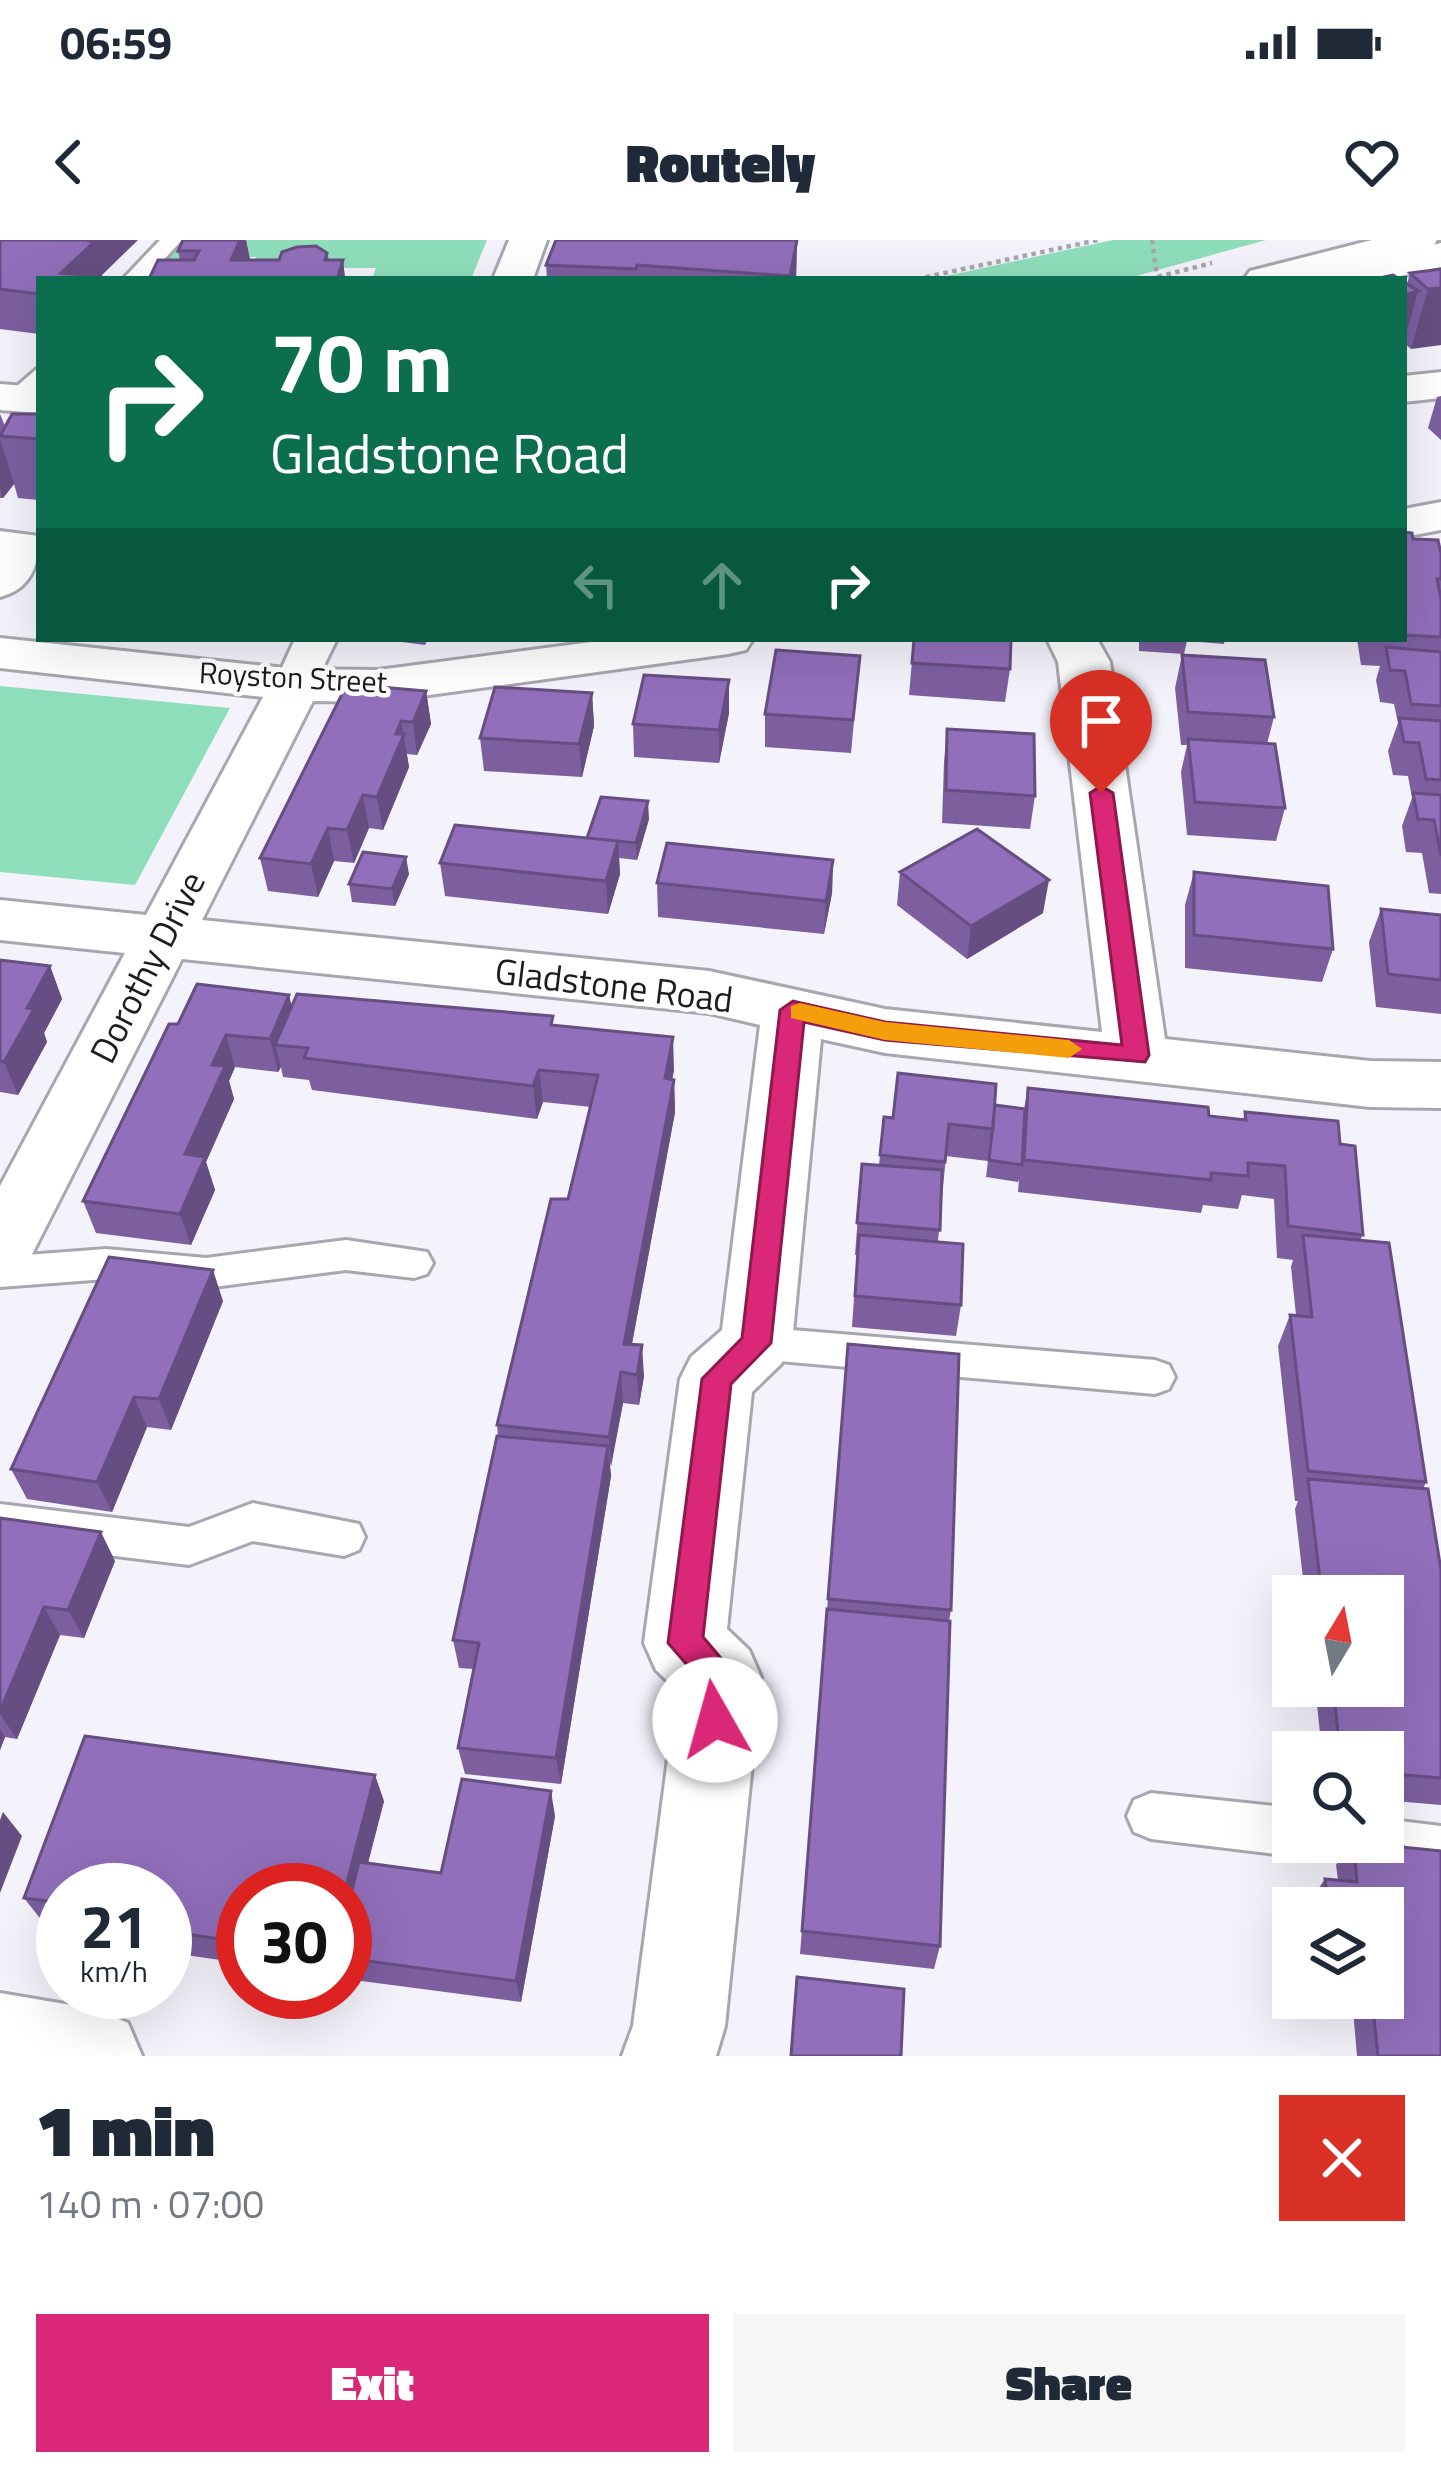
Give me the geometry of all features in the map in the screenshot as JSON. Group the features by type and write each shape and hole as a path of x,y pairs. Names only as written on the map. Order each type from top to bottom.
{"main road":[{"path":"514,276 528,240"},
{"path":"1276,276 1418,240"},
{"path":"1347,276 1441,255"},
{"path":"1407,288 1441,282"},
{"path":"1407,389 1441,385"},
{"path":"1407,522 1441,516"},
{"path":"0,545 27,547 0,582"},
{"name":"Royston Street","path":"0,653 306,662 378,686 697,642"},
{"path":"1074,642 1084,662 1136,1055"},
{"name":"Dorothy Drive","path":"0,1251 306,662"},
{"name":"Gladstone Road","path":"0,920 709,992 885,1031 1370,1084 1441,1084"},
{"path":"669,2056 679,2026 720,1677 685,1643 717,1379 756,1343 793,1010"},
{"path":"0,2040 95,2056"}],"lane":[{"path":"137,276 172,240"},
{"path":"0,1272 106,1264 206,1273 346,1255 414,1263"},
{"path":"756,1343 1155,1377"},
{"path":"0,1523 189,1546 253,1522 344,1537"},
{"path":"1150,1816 1272,1830"},
{"path":"1404,1846 1441,1850"}],"path":[{"path":"931,276 1098,240"},
{"path":"1151,240 1157,276"}],"green space":[{"path":"185,240 487,240 472,276 373,276 376,268 253,268 256,257 190,257 180,276 152,276"},
{"path":"1113,240 1266,240 1136,276 946,276"},
{"path":"0,686 230,708 135,885 0,872"}],"building":[{"path":"0,240 94,242 61,273 83,276 36,276 36,294 0,289"},
{"path":"183,240 240,240 231,260 279,260 282,252 316,246 327,253 325,260 343,260 338,276 150,276 158,260 194,260 199,251 178,251"},
{"path":"556,240 797,240 790,276 637,265 636,269 546,265"},
{"path":"1441,269 1441,288 1428,289 1410,273"},
{"path":"12,414 36,414 36,439 0,436"},
{"path":"1407,532 1413,539 1438,540 1441,637 1407,635"},
{"path":"914,642 1011,642 1010,669 912,663"},
{"path":"1386,647 1441,652 1441,706 1411,704 1405,671 1390,670"},
{"path":"776,650 860,656 853,720 765,714"},
{"path":"1182,655 1265,660 1274,717 1188,712"},
{"path":"644,675 729,680 719,730 633,724"},
{"path":"347,684 426,691 413,722 401,721 396,734 404,734 377,797 363,795 347,830 328,828 311,864 260,858"},
{"path":"495,687 592,693 579,744 480,738"},
{"path":"1399,718 1441,721 1441,780 1426,779 1419,743 1404,742"},
{"path":"947,729 1034,734 1035,796 946,790"},
{"path":"1188,739 1275,744 1285,808 1195,802"},
{"path":"1413,793 1441,795 1441,856 1434,820 1418,819"},
{"path":"601,797 648,801 636,843 587,838"},
{"path":"455,825 618,841 606,881 440,863"},
{"path":"977,829 1049,880 971,926 900,872"},
{"path":"667,843 833,860 826,901 657,883"},
{"path":"363,852 406,857 392,889 349,884"},
{"path":"1194,872 1328,886 1333,949 1194,935"},
{"path":"1381,909 1441,915 1441,980 1388,974"},
{"path":"0,960 50,966 27,1008 34,1009 4,1062 0,1061"},
{"path":"197,984 289,995 270,1039 226,1035 212,1065 225,1066 185,1154 205,1157 180,1214 83,1201 169,1024 178,1024"},
{"path":"297,994 553,1016 551,1025 673,1037 665,1078 674,1080 624,1344 642,1345 637,1375 621,1372 609,1437 497,1425 551,1199 568,1199 598,1075 539,1070 533,1086 304,1058 308,1048 275,1045"},
{"path":"898,1073 996,1084 993,1129 949,1124 945,1162 880,1155 884,1117 893,1118"},
{"path":"1028,1088 1208,1107 1209,1116 1246,1120 1245,1112 1338,1121 1340,1144 1355,1146 1363,1235 1288,1226 1285,1166 1248,1163 1248,1176 1211,1173 1211,1180 1024,1160"},
{"path":"995,1105 1025,1109 1022,1165 989,1160"},
{"path":"862,1164 942,1170 940,1230 857,1223"},
{"path":"859,1235 963,1244 961,1305 855,1296"},
{"path":"1303,1235 1389,1243 1426,1482 1308,1471 1290,1315 1312,1317"},
{"path":"109,1257 213,1270 159,1399 134,1397 97,1482 11,1469"},
{"path":"848,1344 959,1354 951,1610 828,1599"},
{"path":"497,1436 608,1446 556,1758 458,1748 479,1643 453,1640"},
{"path":"1308,1479 1428,1489 1441,1570 1441,1778 1404,1775 1404,1731 1338,1731 1335,1707 1404,1707 1404,1575 1319,1575"},
{"path":"0,1518 101,1532 68,1610 44,1607 0,1711"},
{"path":"827,1609 950,1621 940,1946 802,1931"},
{"path":"85,1736 375,1775 352,1863 216,1863 216,1938 192,1935 192,1863 37,1863"},
{"path":"462,1779 551,1791 516,1981 372,1962 372,1864 441,1873"},
{"path":"1404,1847 1441,1851 1441,2056 1378,2056 1374,2019 1404,2019 1404,1887 1326,1887 1325,1879 1357,1882 1355,1863 1404,1863"},
{"path":"36,1866 36,1900 24,1898"},
{"path":"797,1977 904,1989 901,2056 791,2056"}],"slow traffic":[{"path":"800,1012 885,1031 1069,1049"}],"route":[{"path":"715,1720 720,1677 685,1643 717,1379 756,1343 793,1010 885,1031 1136,1055 1101,793"}]}
